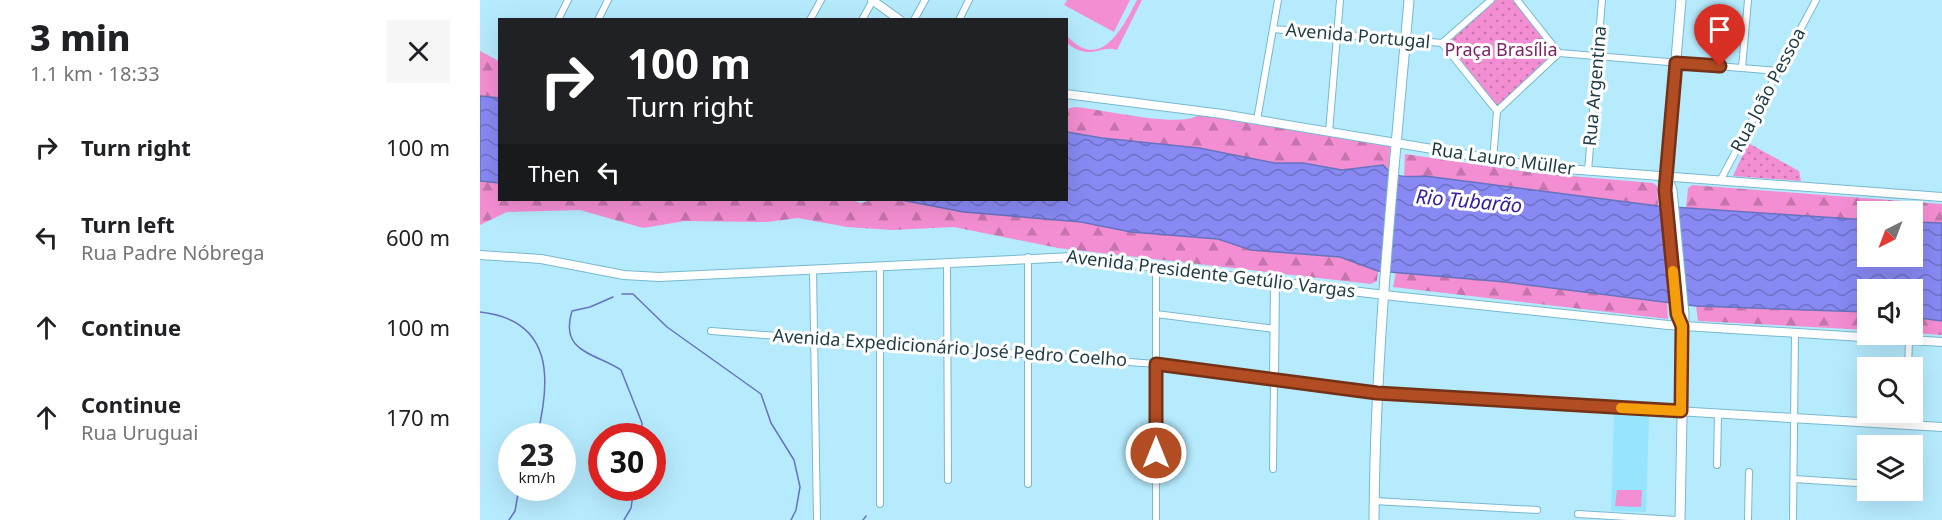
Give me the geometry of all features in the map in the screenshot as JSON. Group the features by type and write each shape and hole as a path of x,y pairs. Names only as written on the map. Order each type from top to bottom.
{"main road":[{"path":"872,0 897,18"},
{"path":"1374,520 1377,393 1383,290 1409,0"},
{"path":"1679,520 1682,326 1667,177 1682,0"},
{"name":"Rua Lauro Müller","path":"1068,94 1257,120 1493,160 1588,171 1942,197"},
{"name":"Avenida Presidente Getúlio Vargas","path":"480,255 541,259 624,275 659,277 1028,257 1074,257 1383,290 1682,326 1857,337"},
{"path":"1274,379 1275,280"},
{"name":"Avenida Presidente Getúlio Vargas","path":"1923,341 1942,342"},
{"name":"Avenida Expedicionário José Pedro Coelho","path":"1274,379 1377,393 1942,428"}],"street":[{"path":"559,18 568,0"},
{"path":"599,18 608,0"},
{"path":"811,18 821,0"},
{"path":"863,18 872,0"},
{"path":"915,18 925,0"},
{"path":"959,18 969,0"},
{"path":"1257,120 1278,0"},
{"path":"1329,132 1340,0"},
{"path":"1491,0 1442,43 1497,111"},
{"path":"1517,0 1559,53 1778,71"},
{"name":"Rua Argentina","path":"1588,171 1602,0"},
{"path":"1742,68 1748,0"},
{"name":"Rua João Pessoa","path":"1720,181 1816,0"},
{"name":"Avenida Portugal","path":"1273,29 1442,43"},
{"path":"1493,160 1497,111 1559,53"},
{"path":"1028,257 1028,484"},
{"path":"947,262 948,480"},
{"path":"1156,265 1156,520"},
{"path":"880,266 880,504"},
{"path":"813,269 817,520"},
{"path":"1156,314 1275,329"},
{"name":"Avenida Expedicionário José Pedro Coelho","path":"711,331 1028,353 1156,364 1274,379"},
{"path":"1793,520 1795,333"},
{"path":"1273,469 1274,379"},
{"path":"1717,465 1718,414"},
{"path":"1748,520 1749,472"},
{"path":"1794,479 1856,483"},
{"path":"1374,501 1537,510"},
{"path":"1578,514 1679,520"}],"shaded area":[{"path":"1614,414 1649,415 1646,512 1611,511"}],"green space":[{"path":"1067,0 1130,0 1114,32 1064,5"},
{"path":"1137,0 1142,0 1117,50 1089,52 1075,49 1068,44 1068,37 1079,46 1090,50 1100,48 1110,42 1125,22"},
{"name":"Praça Brasília","path":"1496,0 1513,0 1555,54 1497,108 1446,44"},
{"path":"480,51 498,60 498,98 480,96"},
{"path":"1086,108 1140,117 1177,120 1199,114 1390,145 1389,172 1377,165 1342,170 1303,163 1275,163 1199,148 1068,132 1068,109"},
{"path":"1748,143 1799,171 1801,181 1733,176"},
{"path":"1405,154 1535,173 1653,183 1657,186 1658,206 1425,176 1404,178"},
{"path":"480,181 498,183 498,201 854,201 861,203 906,201 964,212 1081,222 1131,232 1218,239 1251,250 1340,257 1378,271 1377,281 1371,284 1058,248 954,227 892,230 847,227 798,218 767,222 685,221 643,228 580,210 507,212 480,225"},
{"path":"1692,185 1903,201 1857,201 1857,219 1686,208 1688,188"},
{"path":"1923,203 1942,204 1942,223 1923,222"},
{"path":"1396,272 1505,282 1667,302 1668,319 1393,287"},
{"path":"1696,306 1857,312 1857,329 1698,321"},
{"path":"1923,318 1942,321 1942,335 1923,334"},
{"path":"1617,490 1642,490 1641,507 1615,506"}],"water":[{"path":"480,96 498,98 498,183 480,181"},
{"name":"Rio Tubarão","path":"1068,132 1199,148 1275,163 1303,163 1342,170 1383,165 1392,173 1402,176 1425,176 1658,206 1857,219 1857,267 1923,267 1923,222 1942,223 1942,321 1923,318 1923,279 1857,279 1857,312 1696,306 1505,282 1378,271 1340,257 1251,250 1218,239 1131,232 1081,222 964,212 906,201 1068,201"}],"waterway":[{"path":"622,294 633,294 667,327 761,394 771,423 794,460 800,487 796,510 791,520"},
{"path":"613,297 590,307 572,311 569,325 571,336 582,350 621,370 642,423"},
{"path":"480,312 504,317 522,327 534,340 542,356 545,374 540,423"},
{"path":"509,520 515,511 517,501"},
{"path":"624,520 632,501"},
{"path":"863,520 866,516"}],"slow traffic":[{"path":"1621,408 1681,411 1682,326 1677,314 1673,271"}],"route":[{"path":"1156,453 1156,364 1377,393 1681,411 1682,326 1677,314 1665,190 1676,63 1720,66"}]}
